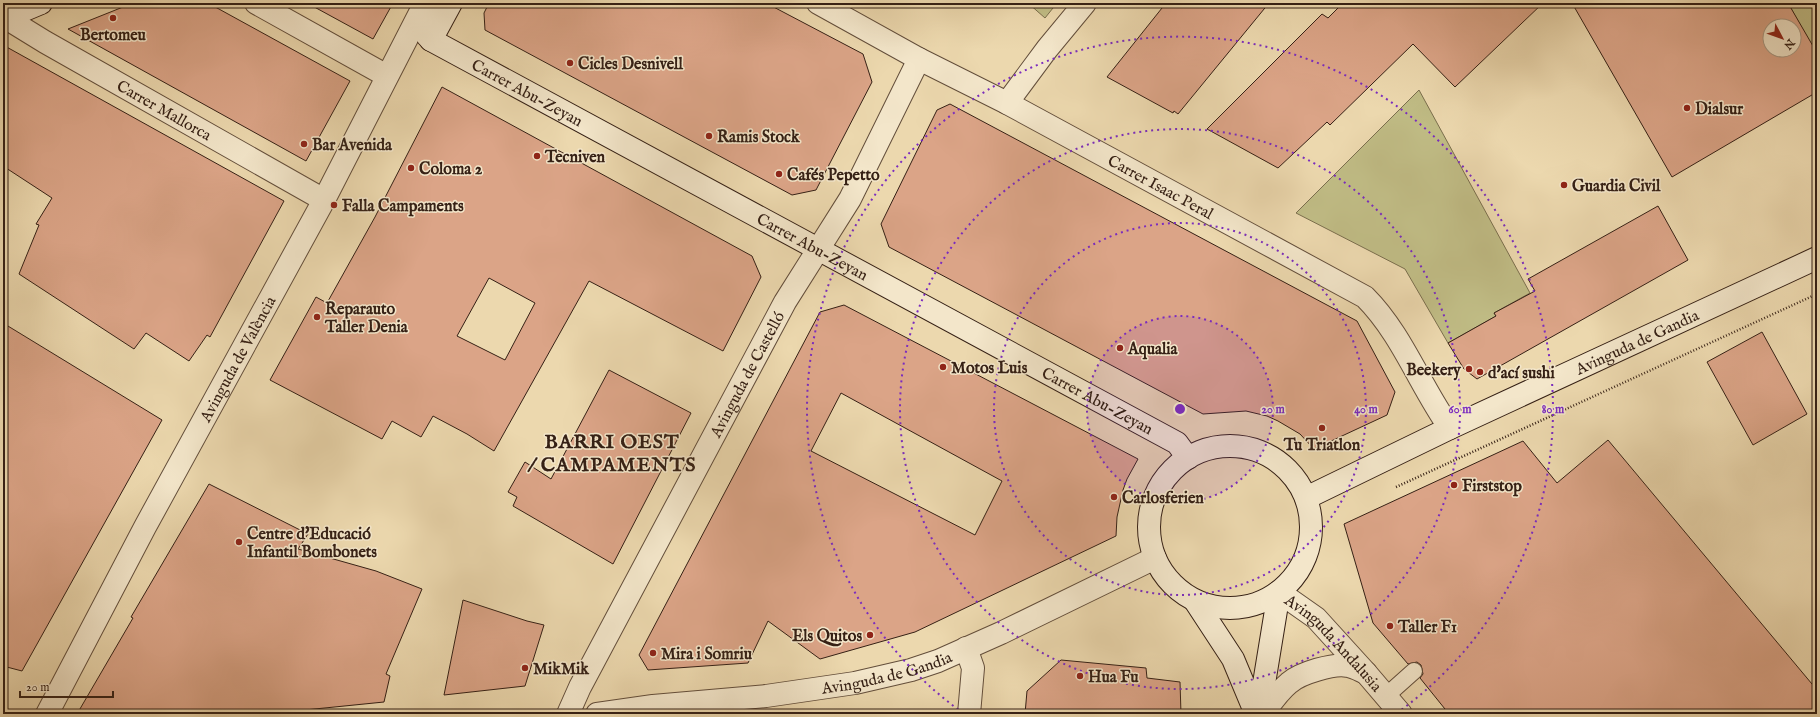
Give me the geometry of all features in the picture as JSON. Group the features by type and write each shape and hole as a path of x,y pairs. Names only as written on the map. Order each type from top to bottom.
{"street":[{"path":"4,18 41,3"},
{"path":"256,3 387,76"},
{"name":"Avinguda de València","path":"47,714 146,527 324,200 426,3"},
{"name":"Avinguda de València","path":"426,3 422,18 422,26 425,34 431,40"},
{"path":"431,40 451,3"},
{"name":"Carrer Isaac Peral","path":"818,3 919,58 1007,103 1365,297 1378,310 1390,326 1436,409 1450,428"},
{"path":"1007,103 1047,49 1085,3"},
{"name":"Carrer Mallorca","path":"4,18 324,200"},
{"name":"Carrer Abu-Zeyan","path":"431,40 1177,443 1188,458"},
{"name":"Avinguda de Castelló","path":"568,714 580,687 785,302 817,248 850,200 919,58"},
{"name":"Avinguda de Gandia","path":"1306,498 1450,428 1817,258"},
{"path":"1229,445 1254,449 1277,460 1295,478 1306,498 1311,526 1308,551 1296,574 1279,592 1256,604 1238,608 1219,608 1195,601 1179,591 1165,577 1155,558 1148,529 1152,504 1163,481 1181,462 1203,450 1229,445"},
{"name":"Avinguda de Gandia","path":"598,714 653,706 766,696 855,683 911,670 966,648 1155,558"},
{"path":"1259,714 1279,592"},
{"name":"Avinguda Andalusia","path":"1279,592 1316,618 1401,714"},
{"path":"1195,601 1233,659 1256,714"},
{"path":"966,648 973,668 968,714"},
{"path":"1263,714 1278,693 1290,681 1309,673 1330,667 1348,666 1366,673"}],"lane":[{"path":"1386,696 1414,671"}],"path":[{"path":"1391,490 1817,294"}],"shaded area":[{"path":"1028,3 1057,3 1045,18"},
{"path":"1788,3 1817,3 1817,55 1802,28 1802,18 1796,18"},
{"path":"1419,90 1530,293 1494,313 1496,316 1448,343 1405,269 1296,213"}],"building":[{"path":"133,3 208,3 350,81 306,161 68,29"},
{"path":"307,3 393,3 373,39"},
{"path":"489,3 766,3 863,54 872,82 816,190 792,195 485,30 484,13"},
{"path":"1166,3 1269,3 1178,114 1174,111 1173,113 1107,77"},
{"path":"1343,3 1543,3 1455,87 1413,44 1330,125 1327,122 1278,168 1207,129 1322,14 1328,18"},
{"path":"1572,3 1788,3 1797,18 1762,18 1762,58 1802,58 1802,27 1817,53 1817,92 1672,177"},
{"path":"3,45 284,201 210,337 207,335 189,361 146,333 134,349 19,274 39,225 36,224 52,198 3,166"},
{"path":"442,87 752,256 761,277 723,351 589,281 494,451 467,434 433,416 421,437 392,421 382,439 270,380 316,297 327,303 375,217","holes":["489,278 535,303 505,360 457,336"]},
{"path":"950,104 1357,321 1395,392 1387,415 1314,449 1300,434 1267,416 1246,411 1203,414 889,247 881,224 937,110"},
{"path":"1658,206 1688,260 1477,379 1464,369 1448,343 1496,316 1494,313 1535,291 1528,279"},
{"path":"844,305 1138,459 1123,490 1117,517 1116,536 915,632 820,659 768,621 748,663 648,670 639,655 820,312","holes":["841,393 1002,481 975,535 811,451"]},
{"path":"3,323 162,420 22,671 3,666"},
{"path":"1762,332 1807,414 1753,445 1707,362"},
{"path":"609,370 691,413 613,564 513,506 517,497 508,492 525,462 551,479"},
{"path":"1608,440 1817,690 1817,714 1449,714 1420,678 1423,674 1421,665 1417,662 1408,664 1373,623 1344,524 1523,441 1557,483"},
{"path":"209,484 308,534 298,549 376,571 422,589 386,674 390,676 384,702 265,714 77,714 133,618 131,617"},
{"path":"463,600 544,625 525,686 444,695"},
{"path":"1061,660 1146,668 1147,678 1180,682 1181,714 1025,714 1027,691"}],"place":[{"name":"Bertomeu","path":"113,18"},
{"name":"Cicles Desnivell","path":"570,63"},
{"name":"Dialsur","path":"1687,108"},
{"name":"Ramis Stock","path":"709,136"},
{"name":"Bar Avenida","path":"304,144"},
{"name":"Tecniven","path":"537,156"},
{"name":"Coloma 2","path":"411,168"},
{"name":"Cafés Pepetto","path":"779,174"},
{"name":"Guardia Civil","path":"1564,185"},
{"name":"Falla Campaments","path":"334,205"},
{"name":"Reparauto Taller Denia","path":"317,317"},
{"name":"Aqualia","path":"1120,348"},
{"name":"Motos Luis","path":"943,367"},
{"name":"Beekery","path":"1469,369"},
{"name":"d'ací sushi","path":"1480,372"},
{"name":"Tu Triatlon","path":"1322,428"},
{"name":"Firststop","path":"1454,485"},
{"name":"Carlosferien","path":"1114,497"},
{"name":"Centre d'Educació Infantil Bombonets","path":"239,542"},
{"name":"Taller F1","path":"1390,626"},
{"name":"Els Quitos","path":"870,635"},
{"name":"Mira i Somriu","path":"653,653"},
{"name":"MikMik","path":"525,668"},
{"name":"Hua Fu","path":"1080,676"}],"district":[{"name":"BARRI OEST / CAMPAMENTS","path":"612,452"}]}
